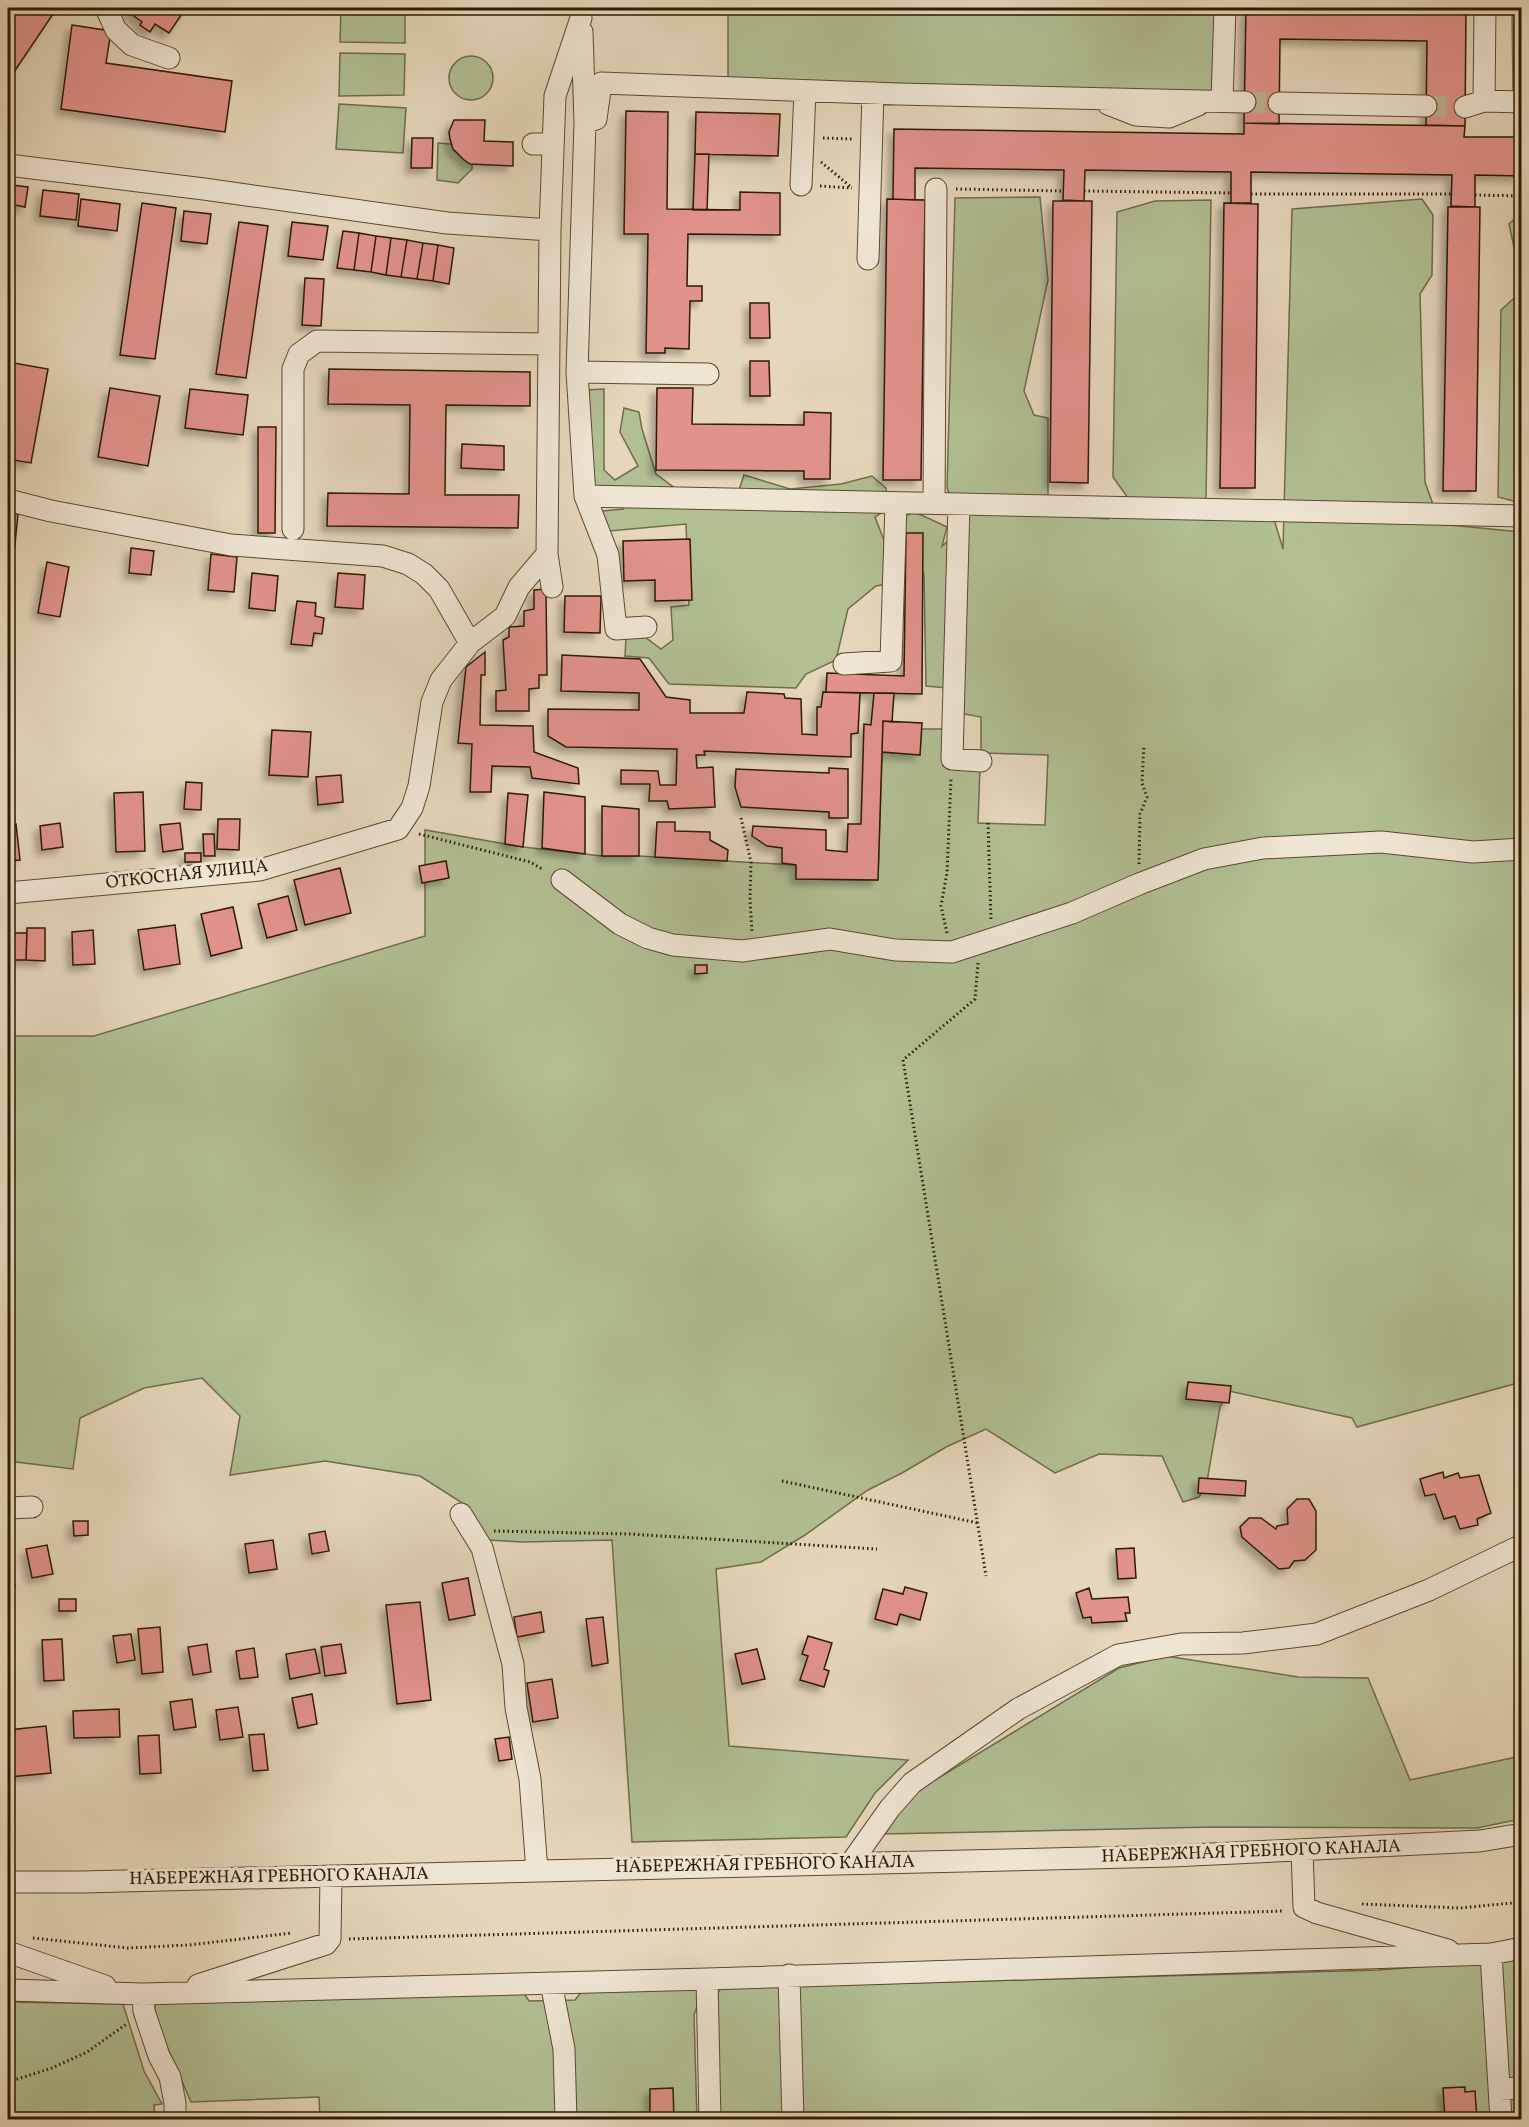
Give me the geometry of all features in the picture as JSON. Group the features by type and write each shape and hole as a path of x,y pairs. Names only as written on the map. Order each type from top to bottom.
{"street":[{"path":"106,8 116,30 132,45 169,58"},
{"path":"1215,101 1225,8"},
{"path":"1482,103 1485,8"},
{"path":"581,13 596,119 585,123 577,372 585,496 608,555 616,628 646,627"},
{"path":"552,587 547,554 550,230 543,144 555,96 581,13"},
{"path":"592,83 936,95 976,110 1009,112 1050,98 1096,99 1136,115 1169,117 1215,101 1245,102"},
{"path":"801,185 806,91"},
{"path":"868,260 861,188 872,140 873,93"},
{"path":"1482,103 1521,102"},
{"path":"1279,103 1426,105"},
{"path":"1482,103 1521,112"},
{"path":"8,165 447,223 550,230"},
{"path":"934,503 936,189"},
{"path":"293,529 293,369 299,354 317,341 549,344"},
{"path":"577,372 708,374"},
{"path":"585,496 1521,516"},
{"path":"8,500 51,511 231,545 383,556 408,564 424,573 439,589 470,643"},
{"path":"844,664 891,662 896,502"},
{"path":"959,504 952,759 981,761"},
{"path":"398,829 412,808 419,786 432,702 441,680 470,643 505,616 519,587 547,554"},
{"name":"ОТКОСНАЯ УЛИЦА","path":"8,893 260,870 398,829"},
{"path":"562,880 620,924 648,938 674,945 742,951 830,939 895,950 952,952 1072,913 1204,859 1263,848 1381,842 1473,852 1521,849"},
{"path":"8,1508 32,1507"},
{"path":"466,1522 482,1548 513,1664 516,1708 530,1779 537,1871"},
{"path":"850,1863 890,1808 912,1784 1018,1709 1118,1655 1181,1644 1243,1643 1317,1634 1429,1590 1521,1545"},
{"name":"НАБЕРЕЖНАЯ ГРЕБНОГО КАНАЛА","path":"8,1882 1172,1856 1480,1841 1521,1834"},
{"path":"1302,1850 1304,1907 1317,1913 1464,1955"},
{"path":"8,1990 137,1999 177,1992 326,1944 330,1939 331,1876"},
{"path":"177,1992 707,1979 1464,1955 1491,1954 1521,1948"},
{"path":"8,1952 137,1999 170,2078 176,2103 175,2120"},
{"path":"1491,1954 1501,2120"},
{"path":"789,1975 793,2120"},
{"path":"707,1979 710,2120"},
{"path":"551,1983 564,2049 566,2120"},
{"path":"1499,2089 1521,2088"}],"path":[{"path":"803,142 872,140"},
{"path":"803,142 861,188"},
{"path":"801,185 861,188"},
{"path":"936,189 1064,190"},
{"path":"1084,191 1231,193"},
{"path":"1251,194 1451,194"},
{"path":"1475,195 1521,196"},
{"path":"1139,884 1140,814 1147,797 1142,783 1144,745"},
{"path":"952,759 947,873 941,906 952,952"},
{"path":"741,818 751,862 750,900 753,949"},
{"path":"986,1576 903,1060 975,999 986,941 988,823"},
{"path":"398,829 530,862 562,880"},
{"path":"782,1481 978,1523"},
{"path":"466,1522 877,1549"},
{"path":"1354,1904 1460,1908 1521,1902"},
{"path":"29,1938 128,1947 189,1945 293,1933 330,1939 1293,1911 1304,1907"},
{"path":"8,2082 52,2068 87,2052 137,1999"}],"green space":[{"path":"341,8 405,8 405,43 340,42"},
{"path":"728,8 1216,8 1212,92 728,79"},
{"path":"1512,8 1521,8 1521,91 1513,91"},
{"path":"340,53 405,54 404,95 339,96"},
{"path":"471,56 487,62 493,78 487,94 471,100 455,94 449,78 455,62"},
{"path":"339,104 406,108 403,153 336,149"},
{"path":"438,143 473,146 472,169 458,183 437,180"},
{"path":"1040,197 1048,280 1024,391 1034,415 1048,418 1048,514 1108,519 1128,498 1113,477 1117,212 1155,201 1211,200 1206,499 1274,519 1283,549 1292,209 1422,199 1433,215 1432,275 1420,294 1425,482 1440,524 1521,532 1521,1378 1514,1384 1357,1427 1352,1418 1229,1391 1220,1407 1206,1487 1199,1497 1183,1502 1162,1456 1099,1454 1055,1473 986,1429 946,1447 868,1490 805,1535 761,1562 716,1569 729,1746 908,1760 875,1793 846,1837 632,1842 612,1540 523,1542 488,1540 464,1504 420,1476 325,1461 230,1475 240,1416 202,1378 144,1388 80,1418 73,1469 8,1461 8,1036 94,1036 425,936 425,830 523,847 602,856 796,865 796,879 878,880 882,752 920,755 921,729 945,729 943,766 980,768 978,823 1045,825 1048,755 981,753 981,717 960,713 959,689 926,686 924,575 914,549 901,551 898,582 876,586 848,609 836,660 806,674 796,688 669,684 649,658 625,656 626,636 645,637 661,649 673,640 671,607 689,605 686,524 609,531 599,523 602,511 623,509 622,492 596,487 584,479 584,390 604,389 604,470 615,480 638,466 620,432 624,408 639,412 656,474 698,505 735,502 744,475 790,489 841,484 872,476 886,488 886,510 875,517 887,548 899,518 915,512 947,527 942,546 963,528 947,488 955,198"},
{"path":"1521,213 1521,280 1509,224"},
{"path":"1521,292 1521,503 1498,497 1501,310"},
{"path":"1166,1656 1298,1677 1368,1678 1410,1780 1521,1756 1521,1819 1477,1828 1213,1827 883,1834 900,1808 917,1791 1119,1668"},
{"path":"1521,1956 1521,2119 717,2119 717,1994 721,1988 1379,1970 1483,1962"},
{"path":"693,1988 698,1992 699,2002 694,2015 697,2119 320,2120 319,2097 191,2102 155,2019 155,2000 523,1992 529,2001 575,2000 582,1991"},
{"path":"8,2002 123,2004 144,2071 162,2104 154,2105 155,2119 8,2119"}],"building":[{"path":"8,8 57,8 12,75 8,72"},
{"path":"130,8 186,8 169,33 155,24 150,32 140,25 142,22 127,11"},
{"path":"1246,8 1466,8 1465,126 1426,125 1427,41 1280,39 1279,124 1244,123"},
{"path":"72,25 111,31 106,63 232,81 225,132 61,109"},
{"path":"626,111 668,112 667,209 740,210 740,192 780,193 780,235 688,234 687,286 702,286 702,301 690,301 689,349 665,348 665,353 646,353 648,234 624,234"},
{"path":"696,112 780,114 778,156 695,154"},
{"path":"454,120 485,120 484,141 513,142 513,166 470,164 464,160 453,149 450,139 449,132"},
{"path":"1244,123 1465,126 1464,137 1522,137 1522,176 1475,175 1475,207 1451,206 1452,175 1251,172 1251,203 1231,203 1231,172 1085,170 1084,201 1063,200 1064,170 915,168 915,200 893,199 894,129 1244,134"},
{"path":"412,138 433,138 432,168 411,168"},
{"path":"695,154 709,154 707,210 693,210"},
{"path":"12,185 28,187 25,207 9,204"},
{"path":"43,190 79,194 76,220 40,216"},
{"path":"81,199 120,204 117,231 78,226"},
{"path":"887,199 925,200 921,480 883,480"},
{"path":"1053,201 1092,201 1088,483 1050,482"},
{"path":"142,203 176,208 155,359 120,355"},
{"path":"1224,203 1258,204 1255,488 1220,488"},
{"path":"1448,207 1480,207 1476,491 1443,491"},
{"path":"184,211 211,214 207,244 181,241"},
{"path":"239,222 268,226 246,378 216,374"},
{"path":"292,222 328,226 323,260 288,256"},
{"path":"343,231 359,233 354,270 337,268"},
{"path":"359,233 376,236 371,272 354,270"},
{"path":"376,236 391,238 386,275 371,272"},
{"path":"391,238 407,240 401,277 386,275"},
{"path":"407,240 423,243 417,279 401,277"},
{"path":"423,243 438,245 433,281 417,279"},
{"path":"438,245 454,248 449,284 433,281"},
{"path":"305,278 324,279 321,326 302,325"},
{"path":"750,303 769,303 770,338 750,338"},
{"path":"750,361 769,361 770,396 750,396"},
{"path":"8,362 48,369 31,463 8,459"},
{"path":"329,369 530,372 530,406 446,405 445,495 519,495 518,528 327,526 328,493 409,494 410,405 328,404"},
{"path":"110,388 160,396 148,466 98,457"},
{"path":"657,388 693,388 692,424 804,425 804,412 831,413 830,479 804,479 804,471 656,470"},
{"path":"190,389 248,395 243,435 185,428"},
{"path":"258,427 276,427 275,533 258,533"},
{"path":"462,444 504,446 504,470 461,468"},
{"path":"8,513 18,514 14,554 8,553"},
{"path":"906,533 923,533 922,694 826,692 827,673 904,676"},
{"path":"690,539 692,600 655,601 655,580 624,581 623,541"},
{"path":"131,548 154,551 151,575 129,573"},
{"path":"211,554 237,557 234,592 208,590"},
{"path":"47,562 69,567 60,617 38,613"},
{"path":"252,573 278,576 275,611 249,608"},
{"path":"338,573 365,575 363,609 335,607"},
{"path":"546,589 547,675 539,675 539,688 529,689 529,711 496,711 496,691 506,690 503,640 509,637 509,627 524,626 524,611 534,609 534,590"},
{"path":"565,596 601,596 600,633 564,632"},
{"path":"297,601 316,603 315,616 324,618 322,634 314,633 312,646 291,644"},
{"path":"485,652 485,675 481,675 480,725 533,726 534,752 578,768 579,784 532,778 530,767 492,766 491,792 470,792 472,744 458,743 466,667"},
{"path":"562,655 640,659 666,697 690,700 690,713 744,713 747,692 784,694 785,698 801,699 802,734 817,735 817,707 821,707 823,692 860,693 858,733 851,734 851,757 704,751 705,755 696,755 697,768 713,767 715,807 669,809 667,801 649,801 650,784 621,784 621,770 658,771 660,785 676,785 677,749 566,747 548,736 548,709 639,710 639,693 561,691"},
{"path":"874,693 894,693 892,722 883,721 878,880 796,879 796,865 782,863 782,848 767,846 752,836 753,826 826,830 826,850 847,852 848,824 861,824 864,724 871,725"},
{"path":"883,721 922,723 920,755 882,752"},
{"path":"272,730 311,732 308,777 269,775"},
{"path":"829,768 848,769 848,818 829,818 829,812 741,807 735,787 736,769 829,773"},
{"path":"341,775 343,802 318,805 316,777"},
{"path":"186,782 202,783 201,810 184,809"},
{"path":"143,792 145,851 116,852 114,793"},
{"path":"544,792 585,797 585,854 542,848"},
{"path":"508,793 528,795 523,847 505,844"},
{"path":"602,806 639,809 639,856 602,856"},
{"path":"218,819 240,819 239,850 217,849"},
{"path":"657,822 675,822 675,831 710,832 710,840 728,850 727,861 655,857"},
{"path":"60,823 63,847 42,850 40,826"},
{"path":"180,823 183,849 163,852 160,825"},
{"path":"16,824 20,860 8,861 8,825"},
{"path":"203,834 214,834 215,856 204,856"},
{"path":"185,853 201,853 201,862 185,862"},
{"path":"446,861 449,878 422,883 419,866"},
{"path":"340,868 351,913 305,925 294,880"},
{"path":"288,896 297,930 267,938 258,904"},
{"path":"233,907 242,948 211,956 201,914"},
{"path":"175,925 180,964 144,970 138,930"},
{"path":"27,928 45,928 45,961 26,960"},
{"path":"93,930 95,964 73,965 72,932"},
{"path":"10,933 27,933 26,960 9,960"},
{"path":"695,965 707,965 707,973 695,974"},
{"path":"1188,1382 1231,1386 1229,1403 1186,1399"},
{"path":"1443,1472 1444,1478 1458,1473 1460,1478 1479,1475 1491,1513 1477,1519 1478,1525 1460,1529 1455,1516 1444,1519 1435,1494 1425,1496 1420,1479"},
{"path":"1199,1478 1246,1481 1245,1496 1198,1493"},
{"path":"1297,1499 1309,1499 1316,1511 1316,1550 1305,1560 1294,1561 1289,1568 1279,1569 1242,1537 1240,1527 1249,1518 1261,1518 1276,1529 1277,1526 1288,1524 1287,1509"},
{"path":"73,1521 88,1521 88,1535 74,1536"},
{"path":"325,1531 329,1551 312,1554 309,1534"},
{"path":"273,1540 277,1569 249,1573 245,1544"},
{"path":"47,1545 53,1574 32,1578 26,1549"},
{"path":"1134,1548 1136,1578 1118,1579 1116,1549"},
{"path":"8,1549 15,1586 8,1587"},
{"path":"468,1578 475,1615 449,1620 442,1583"},
{"path":"905,1587 927,1593 920,1620 900,1614 897,1625 875,1619 883,1589 903,1594"},
{"path":"1089,1588 1092,1599 1128,1597 1130,1613 1125,1613 1127,1621 1092,1623 1091,1617 1083,1618 1076,1593"},
{"path":"59,1599 76,1599 76,1611 59,1611"},
{"path":"420,1602 431,1700 397,1704 386,1605"},
{"path":"541,1612 544,1632 517,1637 514,1617"},
{"path":"603,1617 608,1663 592,1666 586,1619"},
{"path":"160,1627 163,1672 142,1674 138,1629"},
{"path":"131,1634 135,1660 117,1663 113,1636"},
{"path":"808,1636 832,1643 824,1669 829,1671 824,1687 800,1680 808,1656 802,1654"},
{"path":"62,1639 64,1680 44,1681 42,1640"},
{"path":"207,1644 211,1672 193,1675 188,1647"},
{"path":"341,1644 346,1673 325,1676 321,1647"},
{"path":"254,1648 258,1677 240,1679 236,1651"},
{"path":"315,1649 320,1673 290,1679 286,1654"},
{"path":"757,1649 765,1679 742,1684 735,1654"},
{"path":"552,1679 558,1718 533,1722 527,1683"},
{"path":"312,1694 317,1724 298,1728 292,1698"},
{"path":"192,1699 196,1727 174,1730 170,1702"},
{"path":"238,1707 243,1737 220,1740 216,1710"},
{"path":"119,1709 120,1737 74,1738 73,1711"},
{"path":"46,1726 51,1773 9,1777 8,1730"},
{"path":"264,1734 268,1770 253,1771 249,1735"},
{"path":"159,1735 161,1773 140,1774 138,1736"},
{"path":"509,1737 512,1759 499,1761 495,1739"},
{"path":"1465,2087 1465,2092 1475,2091 1477,2120 1445,2120 1443,2088"},
{"path":"673,2088 674,2120 650,2120 650,2089"}],"tunnel":[{"path":"1245,102 1279,103"},
{"path":"1426,106 1465,107"}]}
